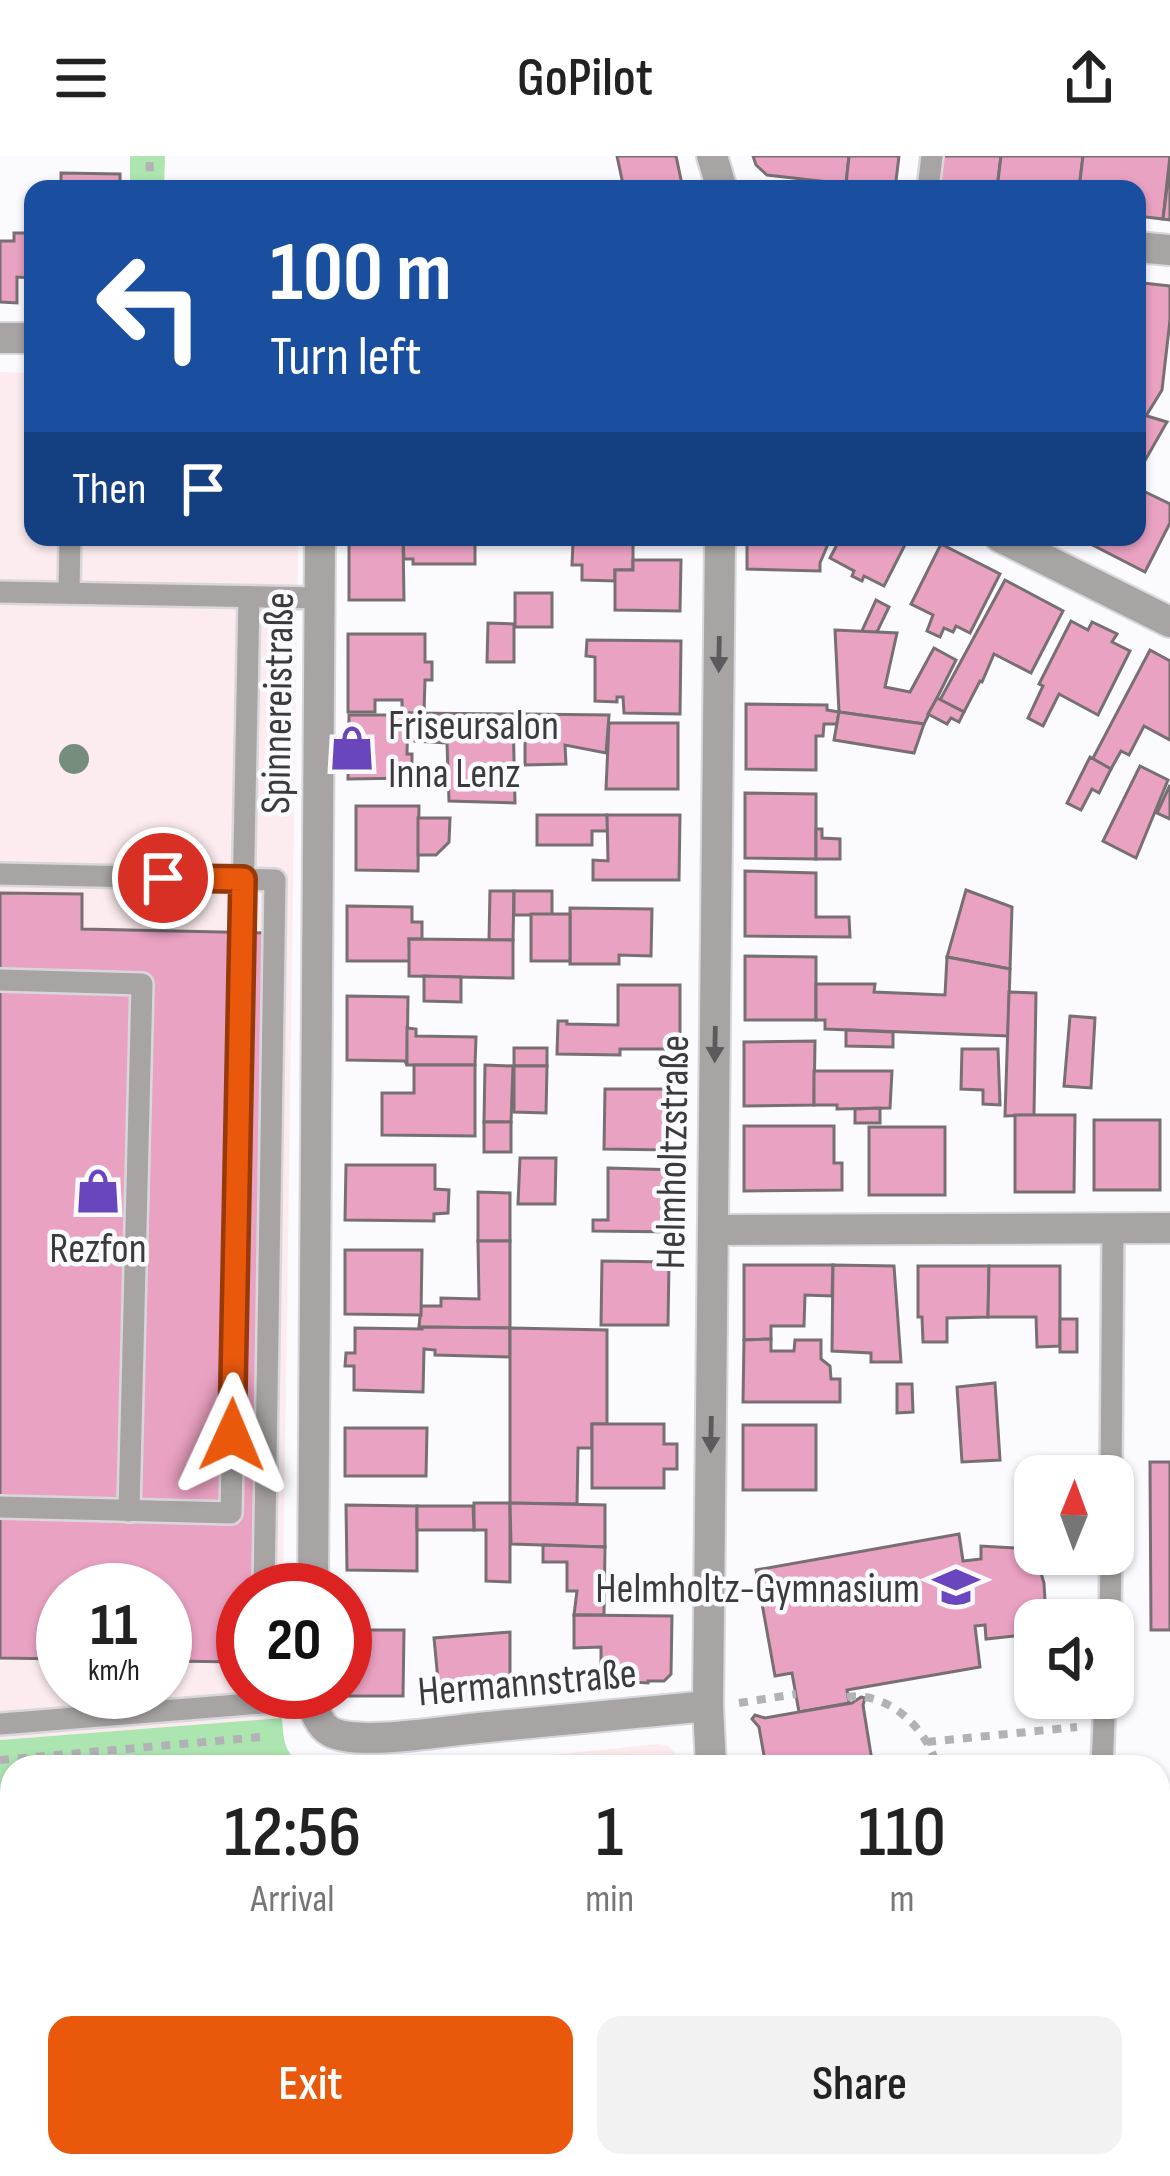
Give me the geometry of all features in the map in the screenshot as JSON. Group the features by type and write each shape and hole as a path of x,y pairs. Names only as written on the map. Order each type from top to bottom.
{"street":[{"name":"Spinnereistraße","path":"313,1563 320,546"},
{"name":"Helmholtzstraße","path":"710,1755 720,546"},
{"path":"1018,546 1170,622"},
{"path":"713,1230 1170,1228"},
{"name":"Hermannstraße","path":"324,1719 333,1733 378,1737 708,1706"}],"lane":[{"path":"69,593 70,546"},
{"path":"0,592 319,598"},
{"path":"0,1508 231,1513 249,597"},
{"path":"0,874 275,880 264,1563"},
{"path":"0,980 142,984 128,1510"},
{"path":"1111,1455 1113,1228"},
{"path":"0,1724 216,1703"},
{"path":"1102,1755 1103,1719"}],"path":[{"path":"708,1706 796,1694"},
{"path":"848,1697 877,1699 897,1711 927,1742 932,1755"},
{"path":"56,1755 304,1732 310,1719"},
{"path":"927,1742 1102,1724"}],"shaded area":[{"path":"0,372 24,373 24,546 298,546 283,1563 216,1563 216,1719 269,1719 0,1740"},
{"path":"658,1744 676,1755 551,1755"}],"green space":[{"path":"130,156 165,156 164,180 130,180"},
{"path":"282,1719 292,1755 0,1755 0,1740"}],"building":[{"path":"617,156 676,156 681,180 622,180"},
{"path":"753,156 849,156 846,180 767,175"},
{"path":"849,156 899,156 896,180 846,180"},
{"path":"937,156 1001,156 998,180 934,180"},
{"path":"1001,156 1083,156 1080,180 998,180"},
{"path":"1083,156 1170,156 1163,219 1146,217 1146,180 1080,180"},
{"path":"1170,163 1170,220 1163,219"},
{"path":"61,173 120,174 120,180 61,180"},
{"path":"14,233 24,233 24,277 17,277 17,303 0,302 0,241 14,241"},
{"path":"1146,283 1170,286 1162,390 1146,416"},
{"path":"1146,416 1167,422 1146,459"},
{"path":"1146,492 1170,504 1170,523 1145,572 1094,546 1146,546"},
{"path":"349,546 403,546 404,600 349,600"},
{"path":"403,546 475,546 475,564 413,564 413,559 404,559"},
{"path":"573,546 633,546 633,570 615,570 615,581 582,580 582,565 572,565"},
{"path":"747,546 827,546 820,571 747,569"},
{"path":"836,546 904,546 884,586 852,576 854,571 830,558"},
{"path":"940,546 1000,574 970,633 956,626 953,632 944,628 940,637 927,631 933,615 911,604"},
{"path":"633,560 681,560 680,611 615,610 615,570 633,570"},
{"path":"1005,580 1063,611 1031,673 994,654 964,712 940,700"},
{"path":"515,593 552,593 552,627 515,627"},
{"path":"876,600 889,607 876,634 861,633"},
{"path":"1071,621 1088,630 1092,622 1117,634 1112,642 1130,651 1098,715 1059,694 1043,726 1028,718 1043,686 1039,684"},
{"path":"488,623 514,624 514,662 487,662"},
{"path":"835,630 897,633 885,687 910,692 934,648 956,660 924,724 839,712"},
{"path":"348,634 425,634 425,662 432,662 432,680 425,680 424,713 402,713 402,700 375,700 375,712 348,712"},
{"path":"587,640 681,641 680,714 624,713 623,697 617,697 617,702 595,701 595,657 586,656"},
{"path":"1150,650 1170,661 1170,740 1144,726 1129,755 1121,751 1111,769 1092,760"},
{"path":"937,698 964,712 959,722 951,718 947,724 928,714"},
{"path":"746,704 827,705 827,710 839,712 837,724 824,724 823,736 816,736 816,770 746,769"},
{"path":"839,712 924,724 914,753 834,740"},
{"path":"406,713 513,714 515,803 449,801 447,743 407,737"},
{"path":"525,714 609,715 606,753 565,745 566,764 525,765"},
{"path":"349,715 408,715 412,778 348,779"},
{"path":"609,723 678,723 678,789 606,789"},
{"path":"1090,757 1111,769 1099,793 1092,789 1081,810 1067,803"},
{"path":"1140,766 1168,780 1136,858 1103,841"},
{"path":"1170,785 1170,819 1157,813"},
{"path":"745,793 816,794 816,859 745,858"},
{"path":"356,806 419,806 418,871 356,870"},
{"path":"537,815 607,815 608,831 592,831 592,845 537,845"},
{"path":"607,815 680,815 679,880 593,880 593,860 608,861"},
{"path":"418,818 450,818 449,842 436,855 418,855"},
{"path":"816,829 822,829 822,838 840,839 840,859 816,859"},
{"path":"745,871 816,873 816,917 849,917 850,937 745,936"},
{"path":"966,890 1012,907 1010,969 947,957"},
{"path":"490,891 514,891 513,940 489,940"},
{"path":"514,891 552,891 552,915 514,915"},
{"path":"0,893 82,894 82,929 265,933 254,1563 216,1563 216,1662 192,1661 192,1563 36,1563 36,1659 0,1658"},
{"path":"347,906 412,907 412,922 422,922 422,939 409,939 410,961 347,961"},
{"path":"570,908 652,909 651,956 619,955 619,964 570,964"},
{"path":"531,914 570,914 570,961 531,961"},
{"path":"409,939 513,940 513,978 409,976"},
{"path":"745,956 816,957 816,1020 745,1020"},
{"path":"947,957 1010,969 1008,1036 825,1029 825,1020 816,1020 816,984 875,984 874,992 945,995"},
{"path":"424,976 461,977 461,1002 424,1001"},
{"path":"618,985 680,985 680,1049 557,1054 558,1021 618,1025"},
{"path":"1009,992 1036,993 1034,1115 1005,1116"},
{"path":"347,996 408,997 407,1065 405,1061 347,1060"},
{"path":"1070,1016 1095,1018 1091,1088 1064,1086"},
{"path":"407,1028 416,1029 416,1036 476,1037 475,1065 407,1065"},
{"path":"846,1030 893,1032 893,1047 846,1046"},
{"path":"815,1041 814,1105 744,1106 744,1042"},
{"path":"514,1048 547,1048 547,1066 514,1066"},
{"path":"962,1049 998,1049 1000,1105 983,1104 983,1090 961,1089"},
{"path":"414,1065 475,1065 475,1136 382,1135 382,1093 414,1093"},
{"path":"485,1065 513,1066 511,1122 484,1122"},
{"path":"514,1066 547,1066 546,1113 514,1112"},
{"path":"814,1071 892,1071 890,1108 814,1105"},
{"path":"605,1089 670,1089 670,1150 604,1149"},
{"path":"880,1108 880,1123 855,1123 855,1109"},
{"path":"1015,1115 1075,1115 1074,1192 1015,1192"},
{"path":"1094,1120 1160,1120 1160,1190 1094,1190"},
{"path":"484,1122 511,1122 511,1152 484,1152"},
{"path":"744,1126 834,1126 834,1163 842,1163 842,1190 744,1191"},
{"path":"869,1127 945,1127 945,1195 869,1195"},
{"path":"520,1158 556,1158 555,1204 518,1204"},
{"path":"346,1165 435,1165 435,1189 449,1190 448,1213 434,1214 434,1221 345,1220"},
{"path":"608,1168 679,1170 678,1232 593,1231 593,1220 608,1220"},
{"path":"478,1192 510,1193 510,1241 478,1241"},
{"path":"478,1241 510,1241 510,1328 419,1327 421,1306 441,1306 441,1298 479,1299"},
{"path":"345,1250 422,1250 421,1315 345,1314"},
{"path":"602,1261 669,1262 668,1325 601,1325"},
{"path":"744,1265 833,1265 832,1296 805,1295 804,1326 771,1326 771,1339 744,1340"},
{"path":"833,1265 894,1266 901,1362 871,1362 871,1353 832,1351"},
{"path":"918,1266 989,1266 988,1317 947,1318 947,1342 923,1342"},
{"path":"989,1266 1060,1266 1060,1346 1037,1347 1036,1317 988,1317"},
{"path":"1060,1319 1077,1319 1077,1352 1060,1352"},
{"path":"355,1328 510,1328 510,1357 435,1355 435,1350 424,1349 423,1392 354,1390 354,1366 345,1366 346,1353 355,1353"},
{"path":"510,1328 607,1330 607,1424 592,1424 592,1448 578,1448 577,1504 510,1503"},
{"path":"771,1339 771,1351 794,1351 795,1340 821,1340 821,1359 830,1366 831,1379 840,1379 840,1402 743,1402 744,1340"},
{"path":"995,1383 1000,1460 962,1462 957,1387"},
{"path":"897,1384 912,1384 913,1412 897,1413"},
{"path":"592,1424 664,1424 664,1444 677,1444 677,1469 664,1469 664,1488 592,1488"},
{"path":"743,1425 816,1425 816,1490 743,1490"},
{"path":"345,1428 427,1428 426,1476 345,1476"},
{"path":"1150,1462 1170,1462 1170,1630 1151,1630"},
{"path":"474,1503 510,1503 510,1582 486,1581 486,1530 474,1530"},
{"path":"510,1503 605,1505 605,1547 511,1544"},
{"path":"346,1505 417,1506 417,1571 372,1570 372,1563 347,1563"},
{"path":"417,1506 473,1506 474,1530 417,1530"},
{"path":"959,1534 963,1561 981,1559 981,1546 1014,1548 1014,1575 1042,1575 1045,1599 1014,1599 1014,1636 986,1639 985,1625 975,1626 980,1667 847,1690 849,1703 799,1712 792,1673 775,1676 756,1570"},
{"path":"543,1545 605,1547 604,1615 574,1615 577,1591 567,1591 567,1562 543,1562"},
{"path":"574,1615 672,1616 671,1674 664,1681 648,1683 601,1680 601,1647 574,1648"},
{"path":"372,1630 404,1630 403,1696 372,1696"},
{"path":"510,1632 510,1696 440,1702 434,1638"},
{"path":"865,1698 871,1755 764,1755 759,1727 752,1719 755,1715 765,1718"}],"place":[{"name":"Friseursalon Inna Lenz","path":"352,748"},
{"name":"Rezfon","path":"98,1191"},
{"name":"Helmholtz-Gymnasium","path":"956,1587"}],"route":[{"path":"163,878 243,879 232,1435"}]}
